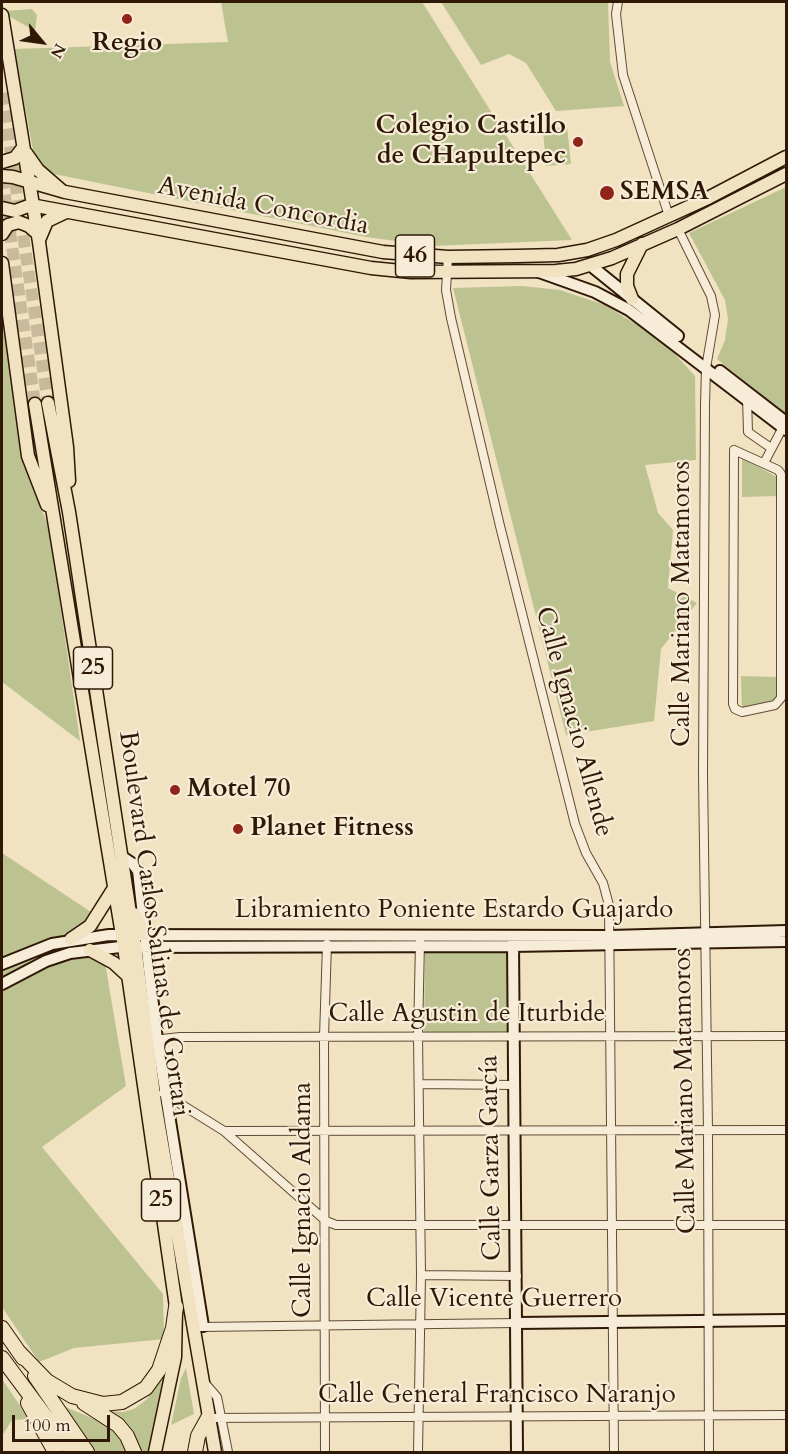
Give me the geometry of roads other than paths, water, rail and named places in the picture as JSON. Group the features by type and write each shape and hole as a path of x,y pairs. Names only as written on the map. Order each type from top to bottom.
{"highway":[{"path":"72,1396 114,1404 129,1399 146,1388 163,1361 176,1307"},
{"path":"2,1328 18,1351 72,1452"},
{"path":"18,1351 47,1381 118,1425 127,1436 134,1452"},
{"path":"2,1358 15,1377 55,1452"},
{"path":"15,1377 87,1452"},
{"path":"195,1452 198,1437 208,1418"}],"main road":[{"path":"2,15 38,237 67,447 69,512"},
{"path":"2,162 15,158 22,146"},
{"path":"22,146 38,170 65,192"},
{"name":"Avenida Concordia","path":"2,176 65,192 383,252 448,257 558,255 587,250 669,216 742,181 786,156"},
{"name":"Avenida Concordia","path":"2,208 15,211 31,205 75,212 371,268 447,274 537,271 590,265 678,229 786,174"},
{"path":"678,229 676,219 681,214 729,192 742,181"},
{"path":"38,237 44,224 51,218 63,213 75,212"},
{"path":"2,234 8,225 19,222 29,226 38,237"},
{"path":"632,299 627,286 627,274 642,244"},
{"path":"558,255 590,265"},
{"path":"2,263 28,456 42,496 52,515"},
{"name":"Boulevard Carlos Salinas de Gortari","path":"155,1452 175,1357 176,1307 128,976 134,940 135,918 126,893 69,512 42,403 52,515 114,888 134,940 153,1040 198,1327 202,1381 215,1452"},
{"path":"71,939 90,926 114,888"},
{"path":"90,950 114,963 128,976"}],"street":[{"path":"618,2 616,14 623,75 669,216"},
{"name":"Calle Mariano Matamoros","path":"678,229 714,306 715,323 707,365 705,938 708,1131 708,1452"},
{"name":"Calle Ignacio Allende","path":"448,257 447,274 451,318 500,526 575,824 586,853 606,891 611,940 614,1452"},
{"path":"590,265 747,398 785,425 764,463"},
{"path":"537,271 595,292 620,305 707,365"},
{"path":"747,398 747,430 771,448"},
{"path":"754,458 762,443"},
{"path":"734,450 754,458 781,474 781,696 775,705 742,712 735,709 733,704 734,450"},
{"path":"121,856 133,864 138,871 134,940 149,972"},
{"name":"Libramiento Poniente Estardo Guajardo","path":"705,938 786,931"},
{"name":"Libramiento Poniente Estardo Guajardo","path":"134,940 328,934 420,941"},
{"name":"Calle Ignacio Aldama","path":"325,1452 324,1037 328,934"},
{"name":"Libramiento Poniente Estardo Guajardo","path":"134,940 167,946 326,948 420,941 705,938 786,941"},
{"path":"2,964 32,950 71,939 134,940"},
{"path":"2,984 46,962 134,940"},
{"path":"418,1452 421,1323 421,1132 418,1037 420,941"},
{"name":"Calle Garza García","path":"513,941 517,1452"},
{"path":"153,1040 149,972 152,959 160,949 167,946"},
{"name":"Calle Agustin de Iturbide","path":"153,1040 180,1037 786,1036"},
{"path":"420,1084 514,1085"},
{"path":"160,1094 224,1131 326,1221 342,1226 708,1227 786,1225"},
{"path":"224,1131 786,1130"},
{"path":"421,1275 517,1276"},
{"name":"Calle Vicente Guerrero","path":"198,1327 786,1320"},
{"path":"202,1381 217,1397 228,1452"},
{"name":"Calle General Francisco Naranjo","path":"208,1418 786,1415"}],"tunnel":[{"path":"2,93 48,403"},
{"path":"2,177 35,404"}],"place":[{"name":"Regio","path":"127,19"},
{"name":"Colegio Castillo de CHapultepec","path":"578,142"},
{"name":"SEMSA","path":"607,193"},
{"name":"Motel 70","path":"175,790"},
{"name":"Planet Fitness","path":"238,829"}]}
